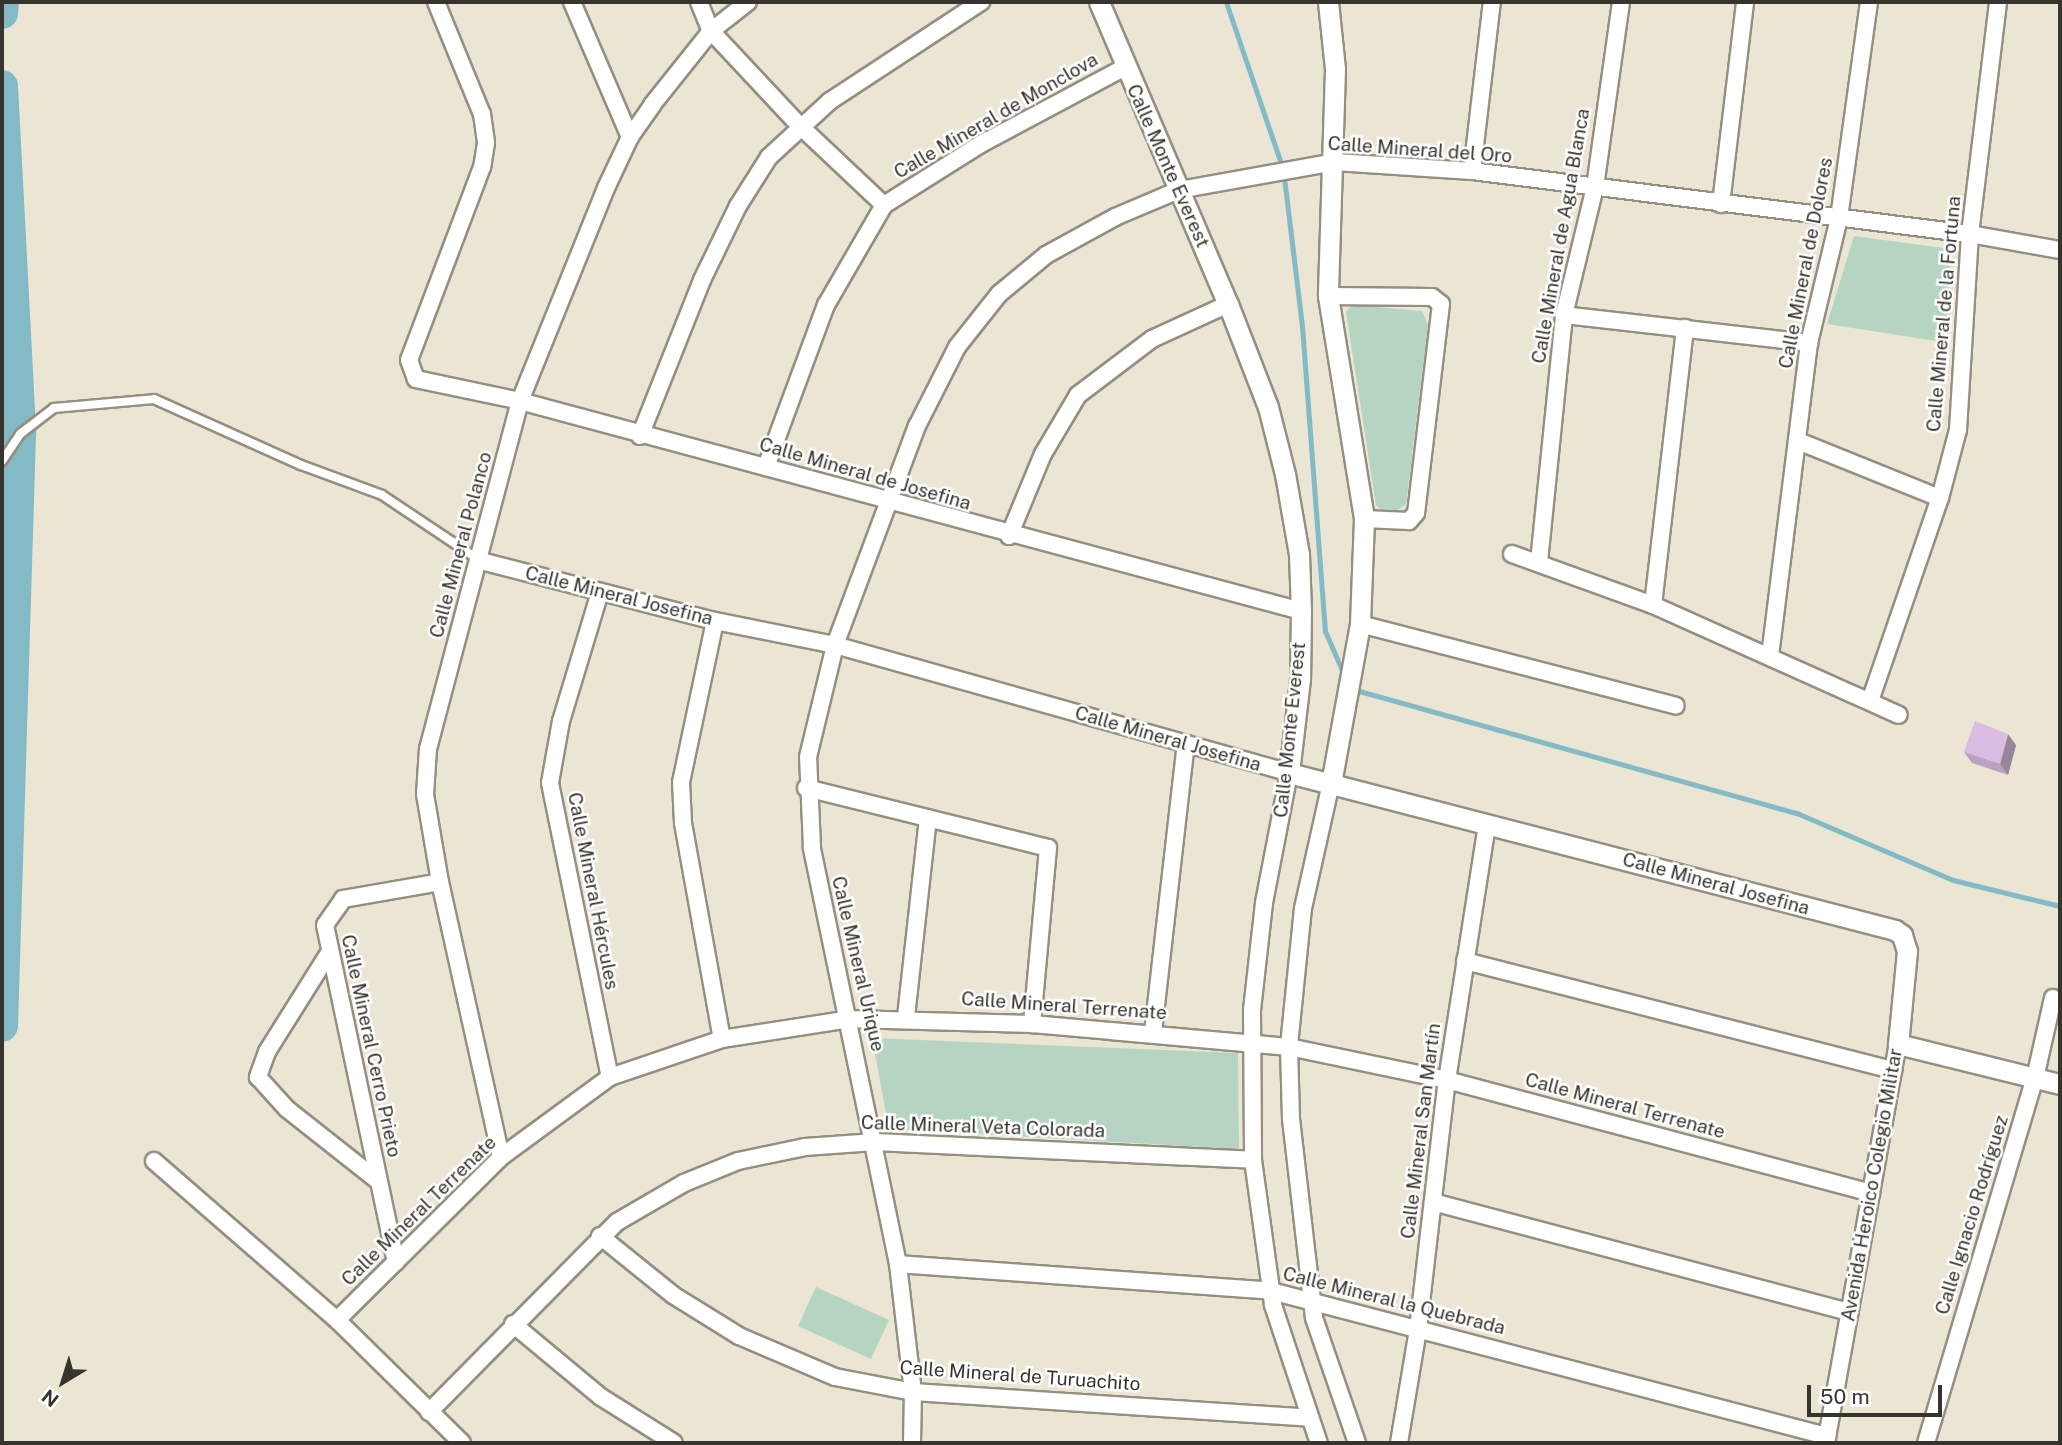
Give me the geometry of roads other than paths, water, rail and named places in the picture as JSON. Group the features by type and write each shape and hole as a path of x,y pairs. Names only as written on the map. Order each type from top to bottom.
{"street":[{"name":"Calle Mineral de Josefina","path":"436,2 482,114 486,143 482,167 409,359 416,379 520,401 1009,536 1301,611"},
{"path":"572,2 630,137"},
{"path":"699,2 711,31 799,125 884,205"},
{"name":"Calle Mineral Polanco","path":"501,1157 440,882 425,794 428,749 481,561 520,401 630,137 711,31 748,2"},
{"path":"640,436 702,280 737,206 769,157 799,125 868,73 981,2"},
{"name":"Calle Monte Everest","path":"1099,2 1268,407 1285,474 1299,554 1300,679 1289,773 1264,903 1252,1041 1253,1160 1270,1292 1319,1443"},
{"path":"1472,171 1492,2"},
{"name":"Calle Mineral de Agua Blanca","path":"1539,562 1564,315 1595,187 1621,2"},
{"path":"1721,204 1745,2"},
{"name":"Calle Mineral de Dolores","path":"1770,656 1809,343 1839,218 1869,2"},
{"name":"Calle Mineral de la Fortuna","path":"1870,701 1940,498 1961,408 1970,234 1998,2"},
{"path":"1333,4 1335,162 1328,230 1328,296 1364,519 1360,624 1352,688 1303,908 1289,1047 1295,1170 1311,1299 1357,1443"},
{"name":"Calle Mineral de Monclova","path":"766,467 826,305 884,205 981,144 1125,67"},
{"name":"Calle Mineral del Oro","path":"888,503 957,347 999,294 1046,256 1115,217 1179,190 1335,162 1472,171 1970,234 2060,250"},
{"path":"1328,296 1426,296 1441,301 1412,520 1364,519"},
{"path":"1009,536 1043,454 1078,395 1152,339 1227,304"},
{"path":"1564,315 1809,343"},
{"path":"1653,605 1685,328"},
{"path":"1798,441 1940,498"},
{"name":"Calle Mineral Urique","path":"888,503 835,645 807,757 806,788 817,878 875,1142 898,1264 913,1392 912,1443"},
{"path":"1513,554 1653,605 1899,715"},
{"name":"Calle Mineral Josefina","path":"481,561 715,621 835,645 1289,773 1895,930"},
{"name":"Calle Mineral Hércules","path":"600,592 561,721 550,783 610,1077"},
{"path":"715,621 681,782 683,823 722,1039"},
{"path":"1360,624 1676,706"},
{"path":"1153,1032 1186,744"},
{"path":"806,788 1048,848 1032,1024"},
{"path":"906,1017 928,818"},
{"name":"Calle Mineral San Martín","path":"1399,1443 1418,1329 1447,1080 1487,824"},
{"name":"Calle Mineral Cerro Prieto","path":"396,1262 329,953 326,925 343,899 440,882"},
{"name":"Avenida Heroico Colegio Militar","path":"1827,1439 1898,1044 1907,951 1906,942 1895,930"},
{"path":"329,953 267,1052 258,1077 286,1109 377,1180"},
{"path":"1465,961 1893,1070"},
{"name":"Calle Ignacio Rodríguez","path":"1926,1443 2035,1078 2053,998"},
{"name":"Calle Mineral Terrenate","path":"337,1320 501,1157 610,1077 722,1039 849,1019 906,1017 1032,1024 1153,1032 1289,1047 1447,1080 1871,1192"},
{"path":"1898,1044 2060,1084"},
{"name":"Calle Mineral Veta Colorada","path":"429,1412 600,1237 661,1195 738,1161 805,1147 875,1142 1253,1160"},
{"path":"154,1161 337,1320 462,1443"},
{"path":"1433,1202 1850,1312"},
{"name":"Calle Mineral de Turuachito","path":"600,1237 673,1294 768,1351 835,1377 913,1392 1310,1418"},
{"name":"Calle Mineral la Quebrada","path":"898,1264 1270,1292 1311,1299 1827,1439"},
{"path":"513,1324 601,1396 674,1443"}],"lane":[{"path":"2,461 20,434 54,408 154,399 301,465 382,495 481,561"}],"waterway":[{"path":"2,13 3,2"},
{"path":"1226,2 1283,169 1302,326 1325,631 1344,675"},
{"path":"2,86 20,434 2,1026"},
{"path":"1352,689 1799,814 1953,880 2060,906"}]}
